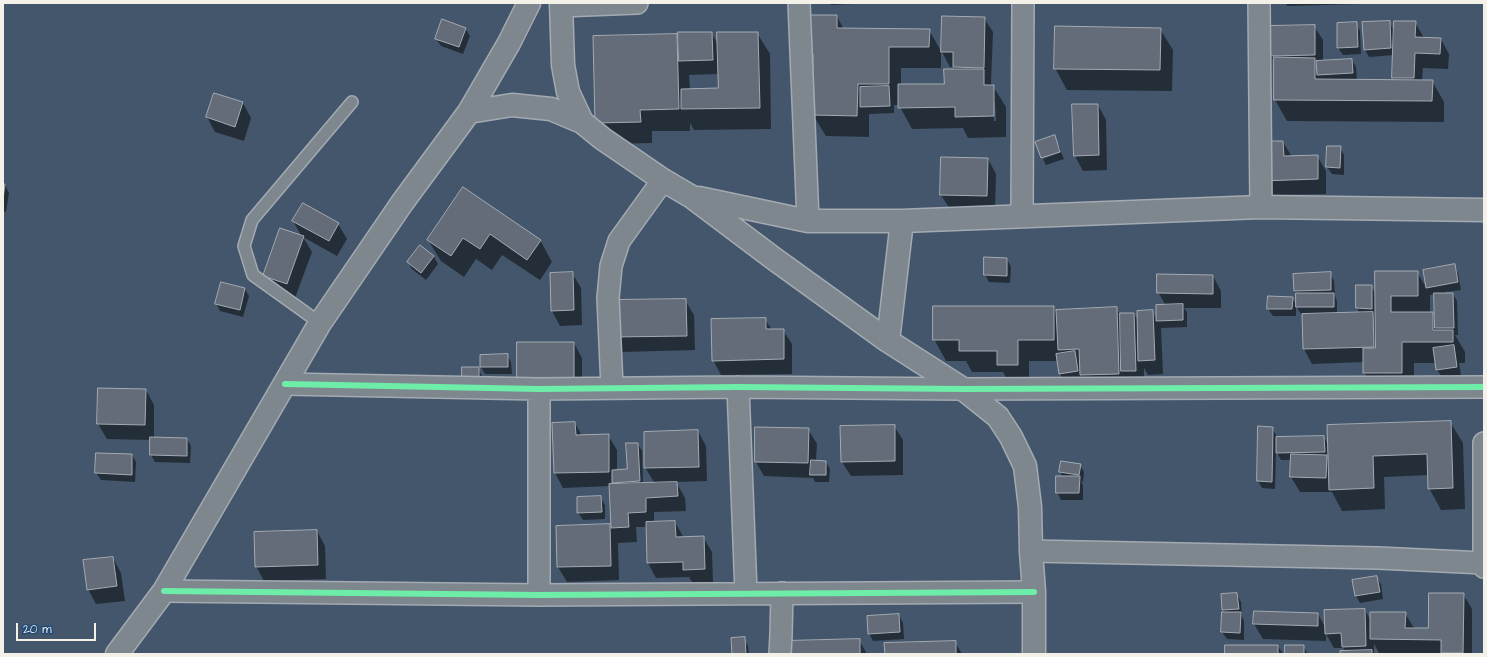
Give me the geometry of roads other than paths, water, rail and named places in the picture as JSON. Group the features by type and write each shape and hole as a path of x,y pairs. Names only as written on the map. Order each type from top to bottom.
{"main road":[{"path":"117,654 164,591 320,323 402,203 469,112 509,43 529,3"},
{"path":"561,5 563,65 568,92 582,122"},
{"path":"469,112 512,105 551,110 582,122 603,139 663,180 692,197 773,258 888,341 963,389 998,417 1011,437 1025,466 1030,507 1034,592 1034,654"},
{"path":"692,197 808,221 902,221 1261,207 1484,210"},
{"path":"888,341 902,221"}],"street":[{"path":"561,5 637,3"},
{"path":"800,3 808,221"},
{"path":"1022,216 1023,3"},
{"path":"1259,3 1261,207"},
{"path":"612,387 608,298 611,266 619,241 663,180"},
{"path":"285,384 539,389 612,387 963,389 1484,387"},
{"path":"738,387 746,593"},
{"path":"539,389 539,595"},
{"path":"1484,443 1484,567"},
{"path":"1031,551 1347,557 1484,563"},
{"path":"164,591 539,595 1034,592"},
{"path":"780,654 782,635 782,593"}],"lane":[{"path":"320,323 253,275 244,246 252,220 352,102"}]}
